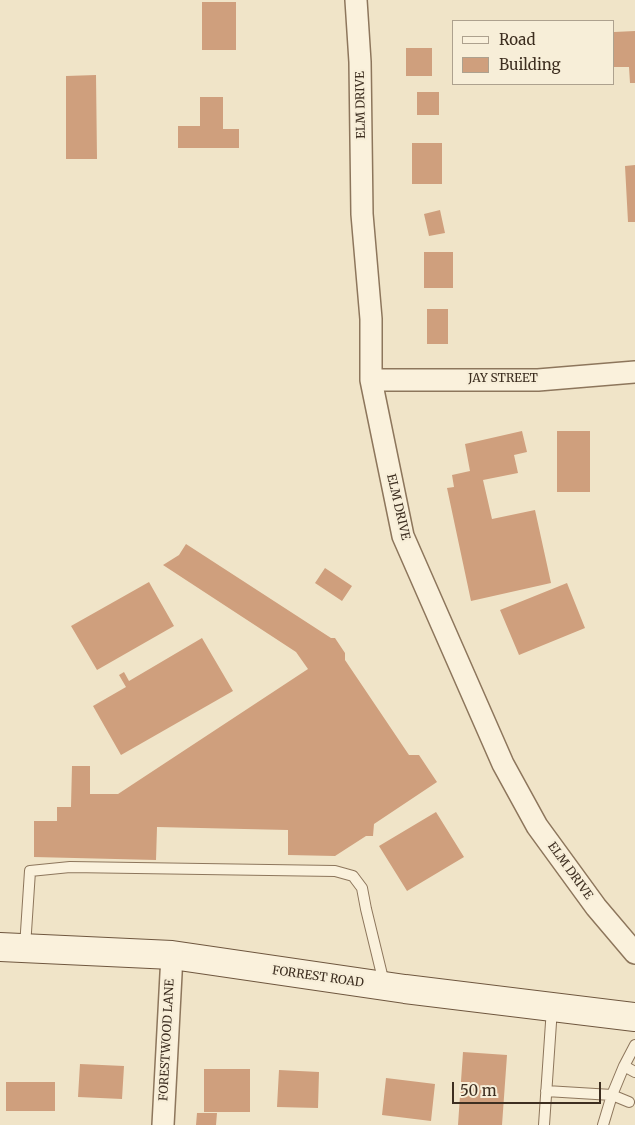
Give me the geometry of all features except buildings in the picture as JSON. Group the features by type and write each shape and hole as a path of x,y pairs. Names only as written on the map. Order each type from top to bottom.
{"main road":[{"name":"FORREST ROAD","path":"12,947 172,956 385,986 635,1017"}],"street":[{"name":"ELM DRIVE","path":"356,0 360,62 362,214 371,319 371,380 403,536 503,764 537,826 596,907 635,953"},
{"name":"JAY STREET","path":"371,380 538,380 635,372"},
{"name":"FORESTWOOD LANE","path":"163,1125 172,956"}],"lane":[{"path":"12,947 30,871 70,867 335,871 353,876 362,888 385,986"},
{"path":"544,1125 552,1007"},
{"path":"603,1125 612,1095 635,1045"},
{"path":"624,1066 635,1072"},
{"path":"546,1091 612,1095 629,1102"}]}
